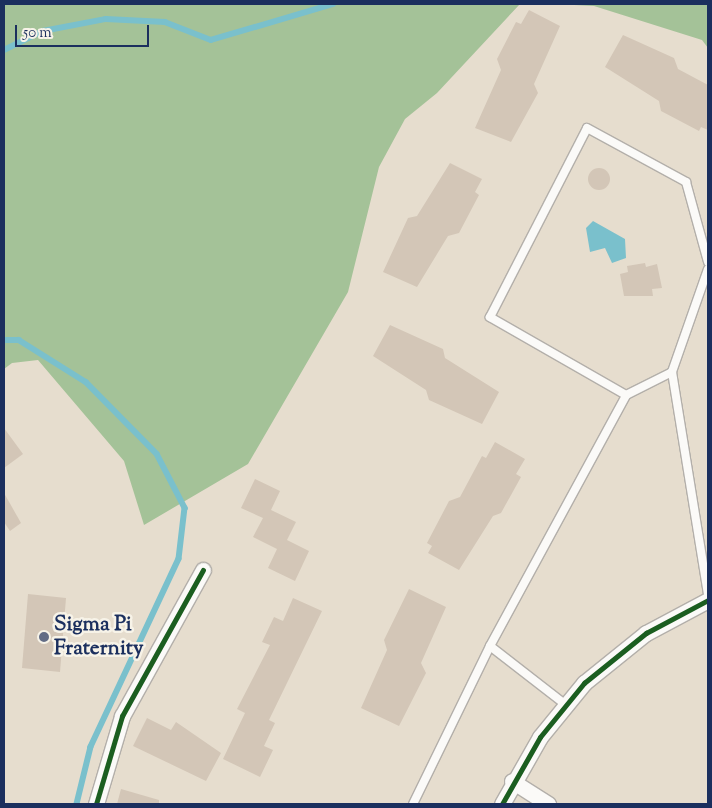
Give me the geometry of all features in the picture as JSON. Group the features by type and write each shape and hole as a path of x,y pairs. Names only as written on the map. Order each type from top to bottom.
{"street":[{"path":"96,804 122,716 203,570"},
{"path":"502,804 512,781 566,705 613,656 708,600"},
{"path":"512,781 548,804"}],"lane":[{"path":"626,394 490,317 587,128 686,182 708,262"},
{"path":"708,269 672,372 708,595"},
{"path":"413,804 490,646 626,394 672,372"},
{"path":"490,646 566,705"}],"green space":[{"path":"4,4 520,4 437,93 405,119 379,167 348,292 248,464 144,525 124,461 38,360 12,363 4,369"},
{"path":"554,4 708,4 708,48 702,40 594,6"}],"water":[{"path":"593,221 625,239 626,258 612,263 605,248 590,252 586,228"}],"building":[{"path":"529,10 560,26 534,84 538,93 511,142 475,128 501,70 497,59 516,22 521,24"},
{"path":"623,35 674,58 678,69 708,85 708,130 701,127 699,131 661,111 659,101 605,67"},
{"path":"450,163 482,179 475,192 479,195 459,233 448,236 417,287 383,272 408,218 417,216"},
{"path":"599,168 607,171 610,179 607,187 599,190 591,187 588,179 591,171"},
{"path":"645,263 646,267 657,264 662,288 652,289 653,296 624,296 620,274 628,272 627,266"},
{"path":"390,325 443,349 445,358 499,392 482,424 429,400 426,390 373,356"},
{"path":"4,428 23,454 4,468"},
{"path":"495,442 525,459 516,474 521,477 501,513 493,516 459,570 428,553 432,546 427,543 449,501 460,497 482,456 486,458"},
{"path":"255,479 280,491 271,510 296,522 287,540 309,551 295,581 268,568 277,549 253,537 263,518 241,508"},
{"path":"4,493 21,523 10,531 4,522"},
{"path":"409,589 446,607 421,663 426,673 399,726 361,708 387,650 384,640"},
{"name":"Sigma Pi Fraternity","path":"28,594 66,598 60,672 22,668"},
{"path":"293,598 322,611 269,720 275,723 264,746 273,750 260,777 223,759 245,713 237,709 270,645 262,642 274,617 283,621"},
{"path":"147,718 171,730 176,722 221,753 206,781 133,746"},
{"path":"121,789 159,800 159,804 117,804"}],"waterway":[{"path":"4,50 43,31 106,19 165,22 211,40 333,4"},
{"path":"4,340 19,340 86,382 157,454 185,508 179,559 91,747 77,804"}],"cycle path":[{"path":"96,804 122,716 203,570"},
{"path":"502,804 540,737 584,683 646,633 708,600"}],"place":[{"name":"Sigma Pi Fraternity","path":"44,637"}]}
